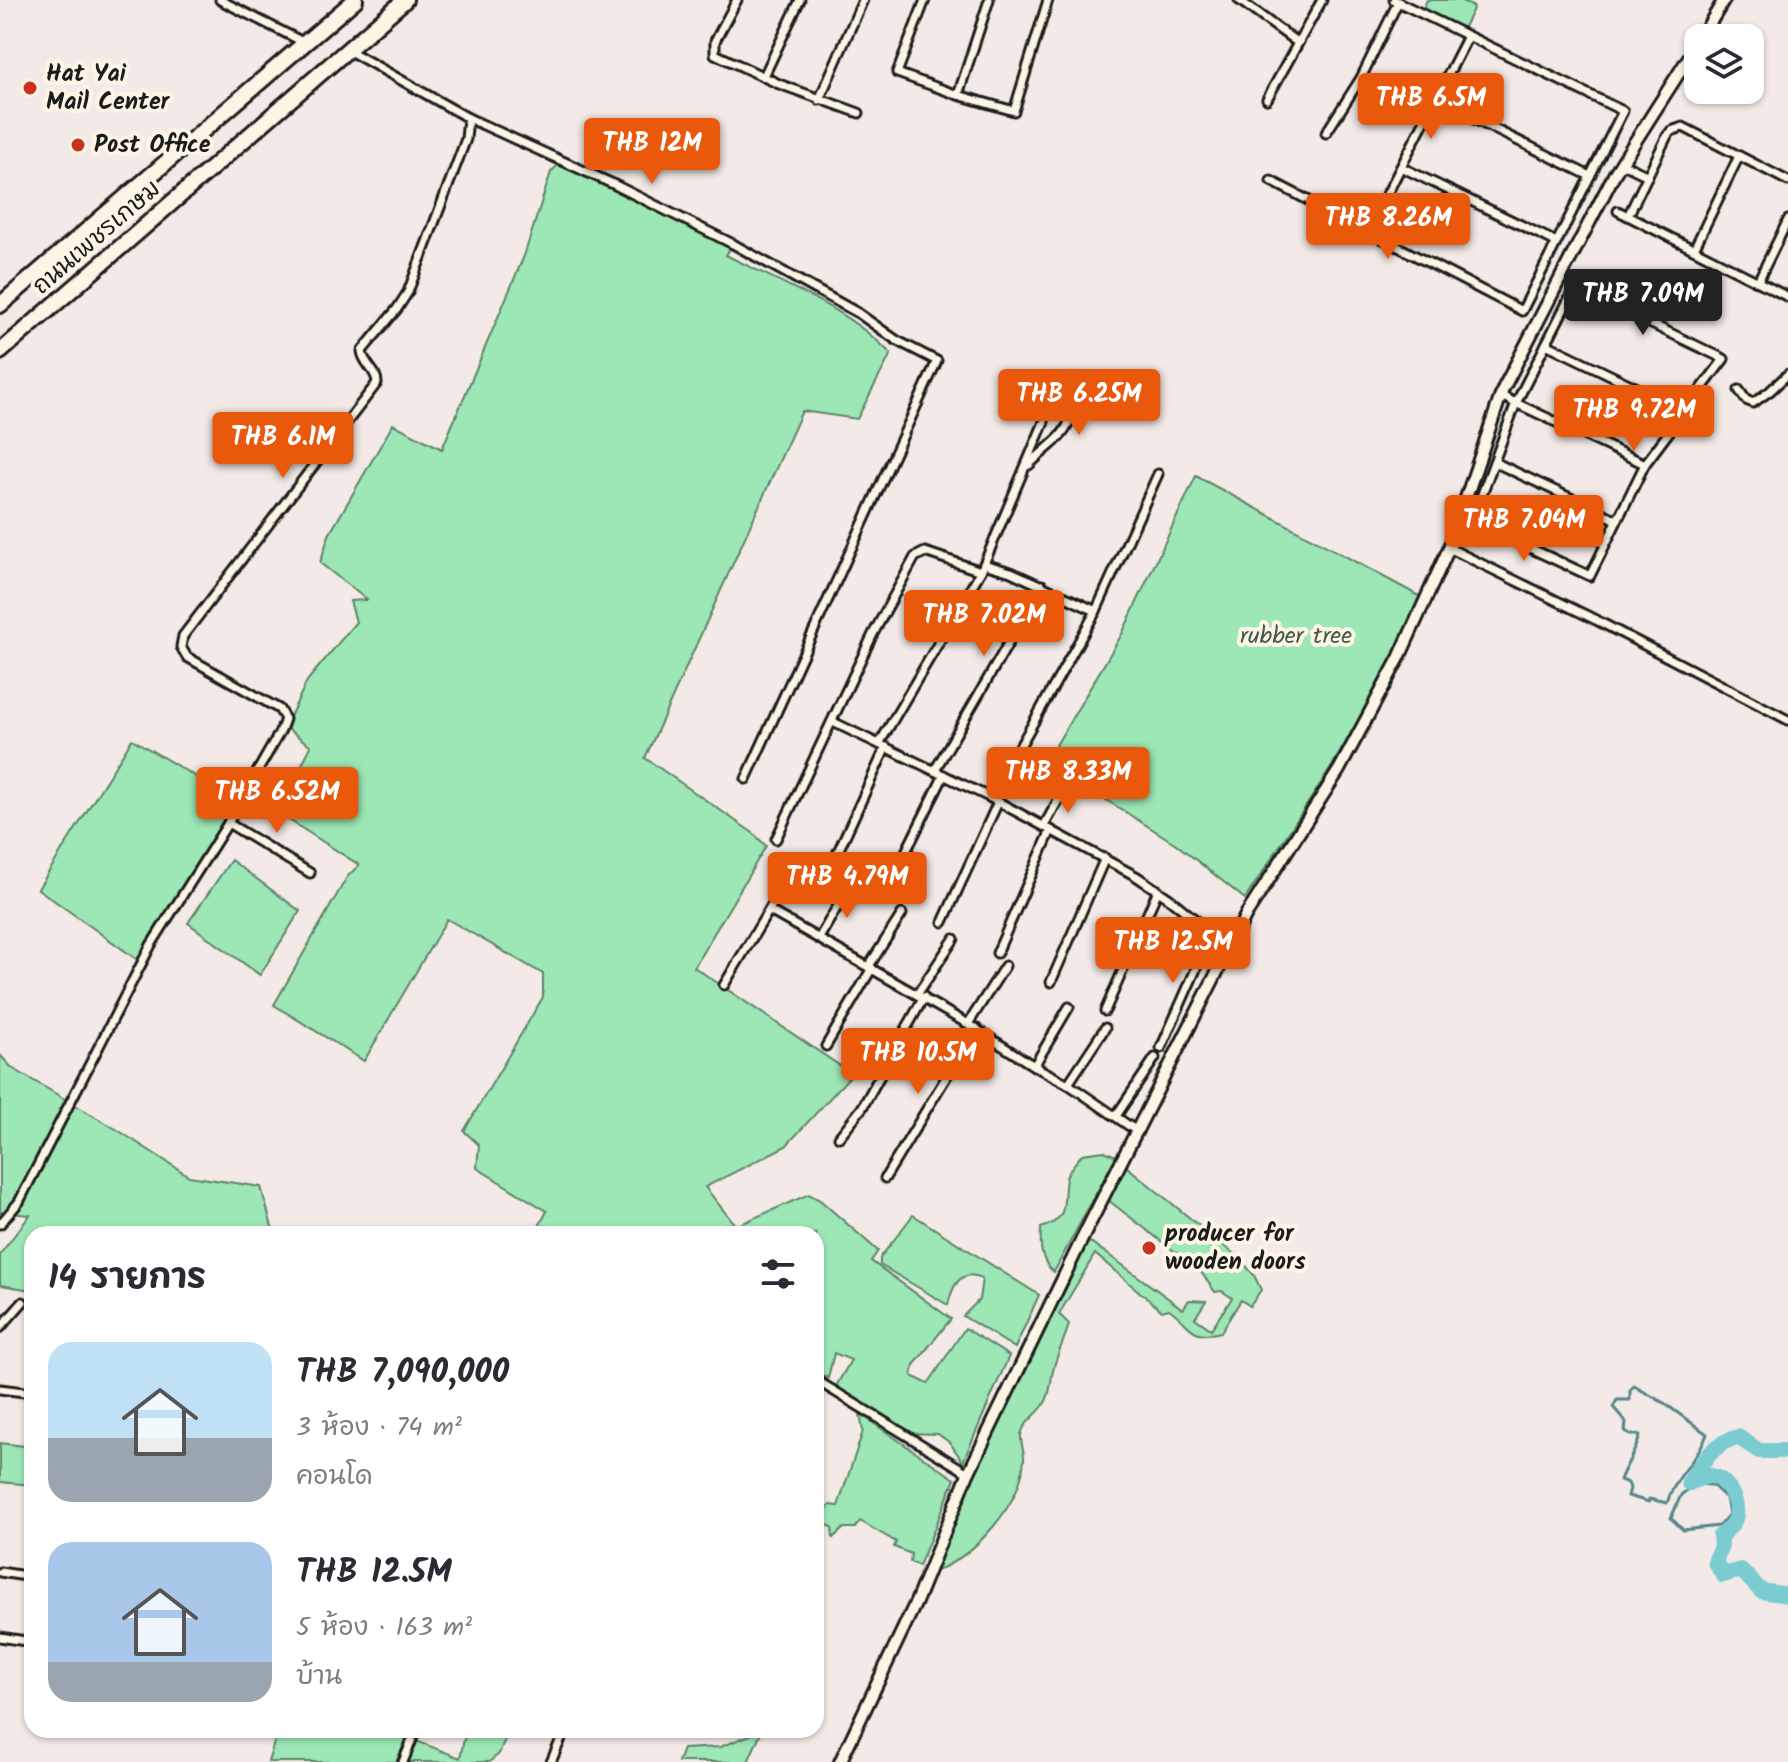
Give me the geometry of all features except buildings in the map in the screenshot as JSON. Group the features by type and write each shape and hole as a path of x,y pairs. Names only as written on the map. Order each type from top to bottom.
{"highway":[{"name":"ถนนเพชรเกษม","path":"0,305 355,0"},
{"name":"ถนนเพชรเกษม","path":"0,352 405,0"}],"street":[{"path":"220,0 305,43"},
{"path":"737,0 715,41 715,54 819,100 859,113"},
{"path":"764,76 800,0"},
{"path":"819,100 863,0"},
{"path":"925,0 897,73 1014,111 1048,0"},
{"path":"958,95 989,0"},
{"path":"1239,0 1298,43"},
{"path":"1267,99 1322,0"},
{"path":"1710,24 1724,0"},
{"path":"1271,181 1522,311 1623,111 1396,1 1361,78 1326,133"},
{"path":"1367,233 1468,36"},
{"path":"347,50 468,118 613,184 733,244 937,361 746,779"},
{"path":"840,1762 916,1602 968,1473 1246,915 1339,770 1399,658 1449,548 1501,396 1621,163 1684,65"},
{"path":"1435,100 1590,176"},
{"path":"0,1224 19,1202 151,945 228,823 285,719 279,709 187,657 181,647 183,636 377,383 377,376 362,356 362,351 408,292 448,193 466,139 468,118"},
{"path":"1628,216 1667,136 1676,128 1683,127 1788,181"},
{"path":"1694,249 1739,156"},
{"path":"1621,163 1648,176"},
{"path":"1401,167 1556,242"},
{"path":"1618,211 1788,297"},
{"path":"1758,281 1788,220"},
{"path":"1575,287 1724,359 1645,464 1590,576 1472,521 1516,403 1575,287"},
{"path":"1546,344 1685,411"},
{"path":"1739,390 1746,400 1753,403 1788,374"},
{"path":"1024,469 1064,432 1070,421 1071,403 1062,387"},
{"path":"1501,396 1645,464"},
{"path":"830,869 883,746 982,568 1044,422"},
{"path":"1494,462 1617,520"},
{"path":"943,922 995,800 1096,611 1158,474"},
{"path":"1449,548 1788,720"},
{"path":"776,839 873,634 918,555 925,552 982,568 1011,572 1096,611"},
{"path":"935,770 1042,585"},
{"path":"833,722 995,800 1105,858 1158,890 1230,948"},
{"path":"884,896 944,775"},
{"path":"997,953 1065,788"},
{"path":"228,823 310,873"},
{"path":"1051,982 1105,858"},
{"path":"724,985 799,860"},
{"path":"819,938 849,887"},
{"path":"1105,1011 1158,890"},
{"path":"770,911 921,995 1068,1084 1138,1132"},
{"path":"826,1046 902,914"},
{"path":"1161,1048 1196,969 1203,926"},
{"path":"839,1137 862,1108 954,939"},
{"path":"885,1178 1005,966"},
{"path":"1034,1066 1069,1007"},
{"path":"1068,1084 1105,1028"},
{"path":"1116,1116 1155,1058"},
{"path":"0,1328 23,1302"},
{"path":"824,1385 968,1473"},
{"path":"0,1389 24,1392"},
{"path":"0,1572 24,1576"},
{"path":"0,1637 24,1641"},
{"path":"403,1762 413,1738"},
{"path":"551,1762 562,1738"}],"green space":[{"path":"1427,0 1460,0 1474,7 1462,31 1422,10"},
{"path":"564,159 731,247 726,255 835,310 891,354 857,419 802,411 645,758 753,833 766,846 694,967 852,1074 786,1146 705,1187 736,1226 539,1226 547,1211 477,1168 479,1145 464,1131 543,997 543,974 447,919 364,1061 274,1005 347,877 359,865 278,813 311,746 285,727 307,681 356,622 350,601 367,600 320,563 329,535 393,424 442,449 524,256 551,172"},
{"name":"rubber tree","path":"1196,476 1421,597 1379,685 1329,771 1245,899 1176,844 1046,762 1122,634"},
{"path":"132,739 240,803 142,963 38,889"},
{"path":"231,860 300,911 260,975 188,923"},
{"path":"0,1055 12,1068 189,1176 261,1187 272,1226 24,1226 24,1289 0,1285 0,1254 30,1215 0,1212"},
{"path":"1104,1151 1116,1156 1054,1272 1043,1258 1041,1228 1058,1219 1063,1207 1067,1175 1082,1154"},
{"path":"1126,1166 1240,1259 1254,1275 1261,1290 1250,1306 1241,1300 1221,1332 1202,1334 1191,1329 1169,1309 1162,1311 1095,1254 1059,1314 1069,1324 1054,1365 1048,1398 1022,1431 1024,1460 1015,1494 981,1540 936,1571 977,1467 1086,1242 1092,1243 1183,1309 1189,1300 1206,1301 1195,1318 1211,1329 1232,1298 1222,1291 1215,1292 1201,1272 1108,1200"},
{"path":"809,1194 878,1251 871,1261 951,1319 914,1365 912,1376 928,1384 965,1328 1009,1356 963,1462 950,1443 938,1434 906,1433 835,1388 851,1360 834,1353 828,1378 824,1376 824,1226 736,1226"},
{"path":"913,1215 1039,1295 1015,1348 963,1316 979,1300 982,1278 963,1277 955,1286 948,1305 880,1265 880,1258"},
{"path":"860,1414 955,1479 919,1566 910,1562 911,1554 894,1547 896,1542 860,1521 855,1528 844,1528 833,1538 832,1527 824,1524 824,1512 830,1505 838,1506 863,1431"},
{"path":"0,1443 24,1446 24,1484 0,1482"},
{"path":"276,1738 407,1738 396,1762 268,1762"},
{"path":"464,1738 506,1738 499,1754 489,1762 405,1762 414,1740 460,1758"},
{"path":"742,1738 758,1738 748,1762 678,1762 683,1749 720,1747"}],"waterway":[{"path":"1634,1386 1707,1434 1675,1484 1667,1503 1628,1496 1628,1483 1620,1480 1640,1435 1630,1435 1625,1431 1626,1422 1613,1407 1617,1400 1630,1400 1630,1390 1634,1386"},
{"path":"1689,1483 1709,1455 1722,1444 1738,1437 1759,1451 1788,1451"},
{"path":"1689,1483 1714,1476 1725,1484 1733,1496 1736,1515 1720,1536 1721,1546 1715,1562 1723,1575 1741,1570 1761,1591 1788,1595"},
{"path":"1694,1484 1712,1485 1726,1498 1729,1514 1719,1526 1683,1530 1671,1518 1681,1495 1694,1484"}],"place":[{"name":"Hat Yai Mail Center","path":"30,88"},
{"name":"Post Office","path":"78,145"},
{"name":"producer for wooden doors","path":"1149,1248"}]}
